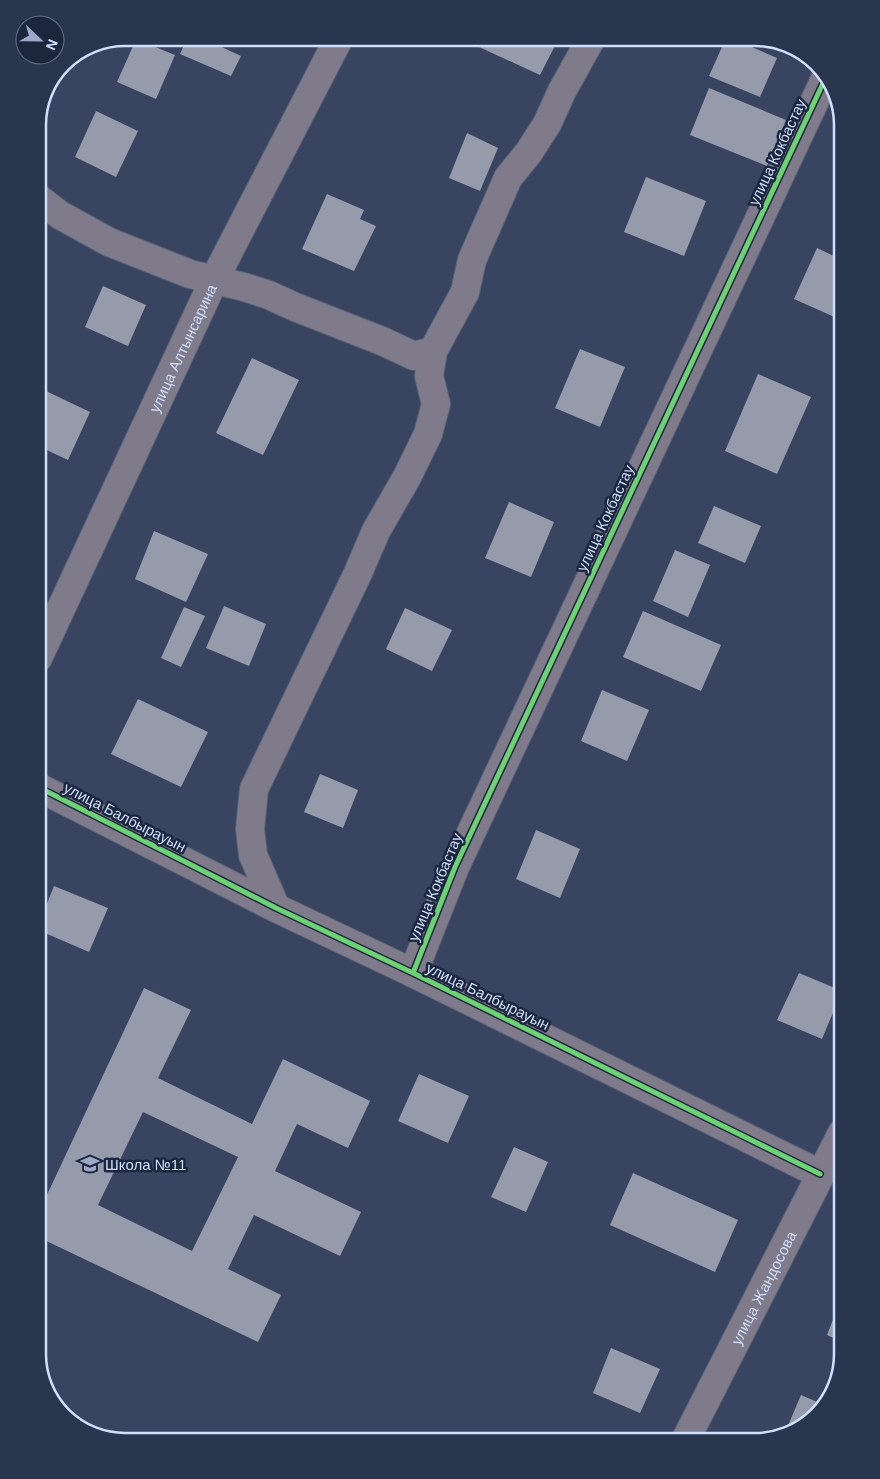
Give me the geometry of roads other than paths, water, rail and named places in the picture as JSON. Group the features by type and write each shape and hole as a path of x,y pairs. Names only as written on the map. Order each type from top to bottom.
{"street":[{"name":"улица Алтынсарина","path":"46,641 214,280 335,46"},
{"path":"276,908 253,855 250,829 254,789 358,573 376,531 408,477 428,434 436,404 429,376 433,351 465,292 472,260 508,178 529,152 547,124 562,91 587,46"},
{"name":"улица Кокбастау","path":"413,973 455,867 822,85"},
{"path":"46,204 60,215 109,242 190,274 269,295 414,356 433,351"},
{"name":"улица Балбырауын","path":"46,791 276,908 413,973 820,1174"},
{"name":"улица Жандосова","path":"690,1433 834,1148"}],"place":[{"name":"Школа №11","path":"90,1164"}]}
